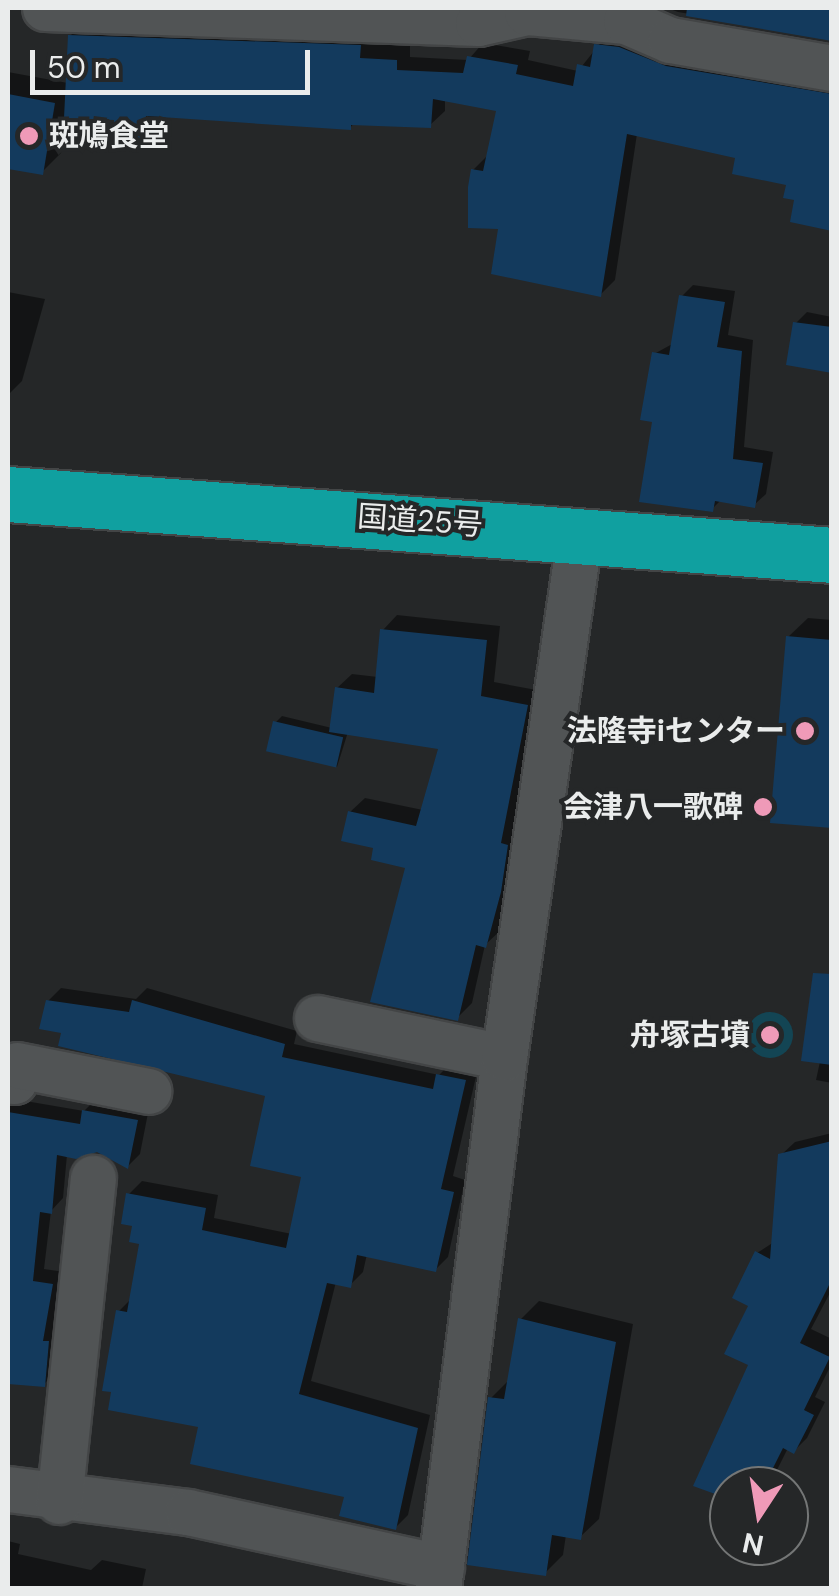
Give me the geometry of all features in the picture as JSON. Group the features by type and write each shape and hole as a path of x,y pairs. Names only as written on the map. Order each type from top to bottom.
{"highway":[{"name":"国道25号","path":"8,494 580,532 832,555"}],"street":[{"path":"45,8 478,23 524,9 626,21 670,40 832,68"},
{"path":"8,1490 60,1500 188,1512 439,1578 504,1057 580,532"},
{"path":"317,1018 504,1057"},
{"path":"8,1080 14,1081 17,1065 148,1091"},
{"path":"60,1500 69,1240 93,1178"}],"shaded area":[{"name":"舟塚古墳","path":"770,1012 786,1019 793,1035 786,1051 770,1058 754,1051 747,1035 754,1019"}],"building":[{"path":"687,8 832,8 832,41 686,16"},
{"path":"68,35 361,45 360,58 397,60 397,70 463,73 467,56 518,65 516,74 573,86 577,64 590,67 594,44 619,47 666,66 832,94 832,231 790,222 794,200 783,198 786,185 732,174 735,158 627,134 601,297 491,274 498,229 468,228 468,187 471,169 483,171 496,111 433,99 431,128 351,125 351,130 146,116 145,143 113,141 114,120 64,118"},
{"name":"斑鳩食堂","path":"8,94 55,103 43,175 8,169"},
{"path":"679,295 725,302 717,347 742,351 733,459 763,463 755,508 715,501 713,512 639,502 652,422 640,420 652,352 669,355"},
{"path":"793,322 832,327 832,373 786,365"},
{"path":"380,629 487,640 481,696 528,705 501,843 508,845 501,892 486,948 476,945 458,1021 370,1002 405,868 371,860 373,848 341,841 348,811 416,826 438,749 329,732 335,687 374,693"},
{"name":"法隆寺iセンター","path":"786,636 832,640 832,828 770,823"},
{"path":"273,721 343,737 336,767 266,751"},
{"path":"813,973 832,974 832,1065 801,1061"},
{"path":"46,1000 129,1012 132,1000 285,1044 282,1057 433,1089 436,1074 466,1080 441,1189 454,1192 436,1272 357,1255 351,1288 327,1283 299,1394 418,1428 396,1530 339,1516 344,1497 190,1464 198,1427 108,1410 111,1392 102,1391 116,1310 127,1312 139,1244 129,1242 132,1226 121,1224 126,1193 206,1208 202,1230 286,1248 301,1177 250,1166 265,1096 58,1046 61,1033 39,1029"},
{"path":"82,1110 138,1120 128,1169 97,1152 76,1159 57,1155 52,1214 40,1212 33,1281 53,1284 43,1341 49,1341 45,1387 8,1384 8,1112 80,1124"},
{"path":"832,1141 829,1285 800,1343 830,1357 804,1410 814,1415 794,1454 783,1448 774,1466 709,1466 709,1492 693,1486 748,1365 724,1354 748,1306 732,1298 755,1251 770,1259 778,1154"},
{"path":"518,1318 616,1342 581,1540 552,1535 546,1576 467,1565 488,1397 504,1399"}],"place":[{"name":"斑鳩食堂","path":"29,136"},
{"name":"法隆寺iセンター","path":"805,731"},
{"name":"会津八一歌碑","path":"763,807"},
{"name":"舟塚古墳","path":"770,1035"}]}
